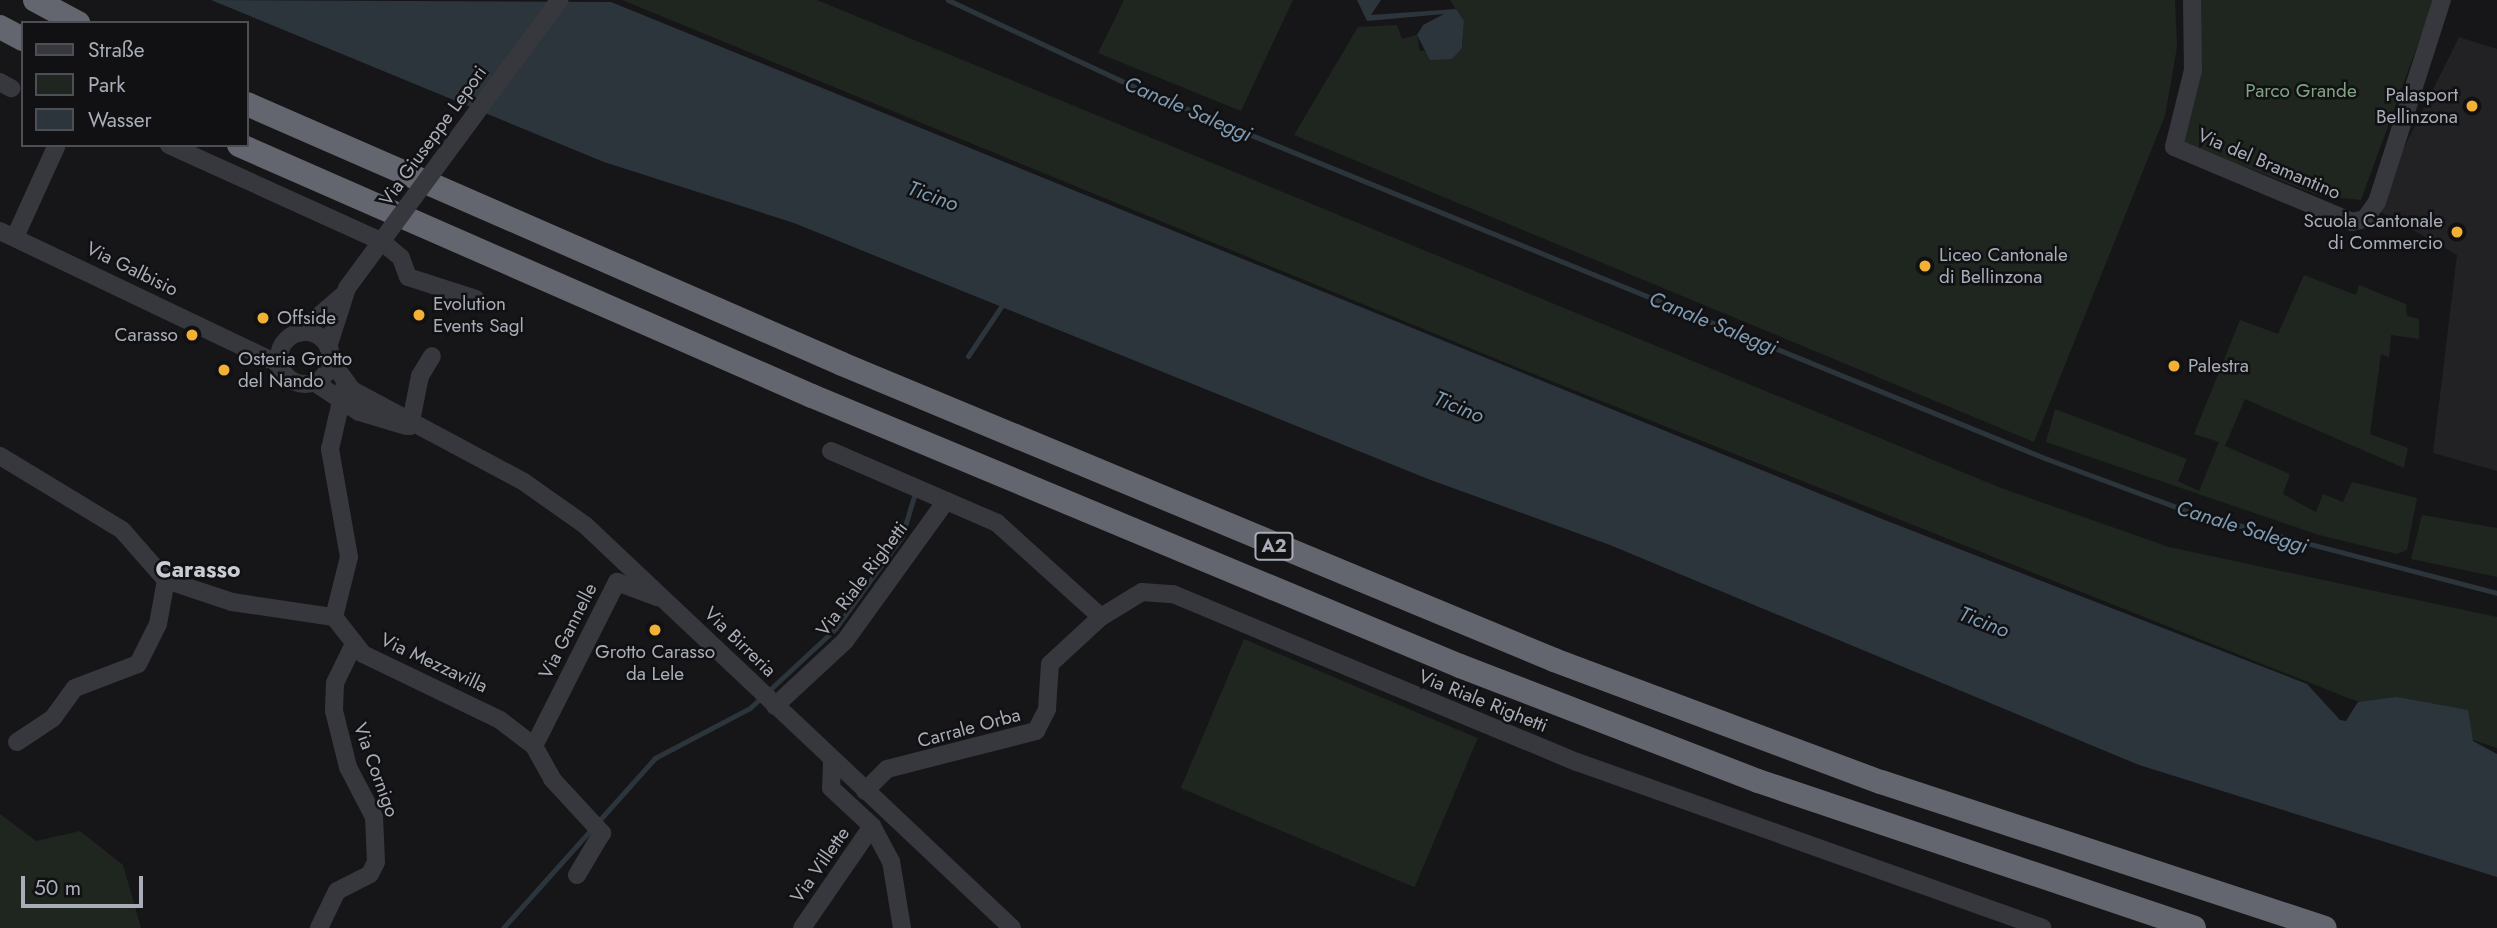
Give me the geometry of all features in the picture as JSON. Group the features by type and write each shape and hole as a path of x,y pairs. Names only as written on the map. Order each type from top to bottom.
{"highway":[{"path":"35,0 74,21"},
{"path":"0,27 21,38"},
{"name":"A2","path":"248,104 854,369 1554,660 1881,782 2325,928"},
{"name":"A2","path":"244,147 800,390 1448,661 1758,781 2194,928"}],"street":[{"name":"Via Giuseppe Lepori","path":"292,337 344,292 559,0"},
{"name":"Via del Bramantino","path":"2192,0 2193,70 2174,148 2352,222 2365,219 2376,202 2442,0"},
{"path":"7,234 56,147"},
{"path":"173,147 381,241 401,258 408,277 476,299"},
{"name":"Via Galbisio","path":"7,234 279,364"},
{"name":"Via Giuseppe Lepori","path":"330,354 344,292"},
{"path":"245,347 292,337 313,334 330,354 314,383 293,381 279,364 292,337"},
{"name":"Via Birreria","path":"330,354 342,392"},
{"path":"410,426 420,376 432,356"},
{"name":"Via Birreria","path":"314,383 342,392 558,504 660,596 832,762 1012,928"},
{"path":"0,456 122,530 166,580 232,602 334,617 350,545 330,449 342,392"},
{"path":"831,451 997,523 1101,617"},
{"name":"Via Riale Righetti","path":"772,703 845,641 946,501"},
{"path":"17,741 53,718 75,688 138,664 158,624 166,580"},
{"name":"Via Gannelle","path":"534,746 617,582 650,599 660,596"},
{"name":"Via Riale Righetti","path":"1101,617 1142,592 1173,594 1577,762 2042,928"},
{"name":"Via Mezzavilla","path":"334,617 353,646 481,707 534,746 582,813 601,831 600,845 578,875"},
{"name":"Carrale Orba","path":"865,790 887,769 1036,731 1047,709 1050,664 1101,617"},
{"name":"Via Cornigo","path":"319,928 337,891 370,874 376,862 374,817 348,767 334,711 335,683 353,646"},
{"name":"Via Villette","path":"802,928 872,826 831,788 832,762"},
{"path":"872,826 893,868 902,928"}],"shaded area":[{"name":"Scuola Cantonale di Commercio","path":"2459,37 2497,49 2497,471 2433,453 2457,255 2374,208"}],"green space":[{"path":"622,0 817,0 2001,488 2169,547 2497,617 2497,748 2348,698 1516,367"},
{"path":"1124,0 1293,0 1241,111 1098,53"},
{"path":"1450,0 2175,0 2177,47 2165,116 2034,442 1294,135 1358,27 1397,25 1402,39 1417,35 1420,51 1462,48 1464,22"},
{"name":"Parco Grande","path":"2199,0 2434,0 2361,200 2320,196 2183,143 2202,64"},
{"path":"2304,275 2356,295 2359,285 2406,304 2407,316 2419,319 2419,339 2391,335 2389,357 2381,354 2370,434 2408,448 2404,468 2245,399 2225,446 2290,474 2283,494 2316,512 2323,494 2343,502 2352,482 2417,498 2407,550 2397,554 2319,535 2046,442 2055,409 2187,459 2178,481 2199,491 2219,442 2194,434 2240,320 2278,334"},
{"path":"2422,515 2497,528 2497,577 2411,559"},
{"path":"1244,639 1478,738 1415,887 1181,788"},
{"path":"0,814 36,841 80,831 123,865 141,928 0,928"}],"water":[{"name":"Ticino","path":"211,0 611,2 1882,519 2307,684 2340,720 2346,721 2358,702 2397,697 2468,710 2473,741 2497,754 2497,877 2139,765 1610,545 1428,479 794,223 604,162"},
{"path":"1357,0 1381,0 1371,15 1456,9 1464,21 1462,48 1452,59 1430,60 1417,35 1423,25 1444,14 1367,21"}],"waterway":[{"name":"Canale Saleggi","path":"948,0 1143,91 2047,459 2192,513 2497,593"},
{"path":"968,356 1003,304"},
{"path":"503,928 655,758 750,708 835,629 902,536 915,493"}],"place":[{"name":"Palasport Bellinzona","path":"2472,106"},
{"name":"Scuola Cantonale di Commercio","path":"2457,232"},
{"name":"Liceo Cantonale di Bellinzona","path":"1925,266"},
{"name":"Evolution Events Sagl","path":"419,315"},
{"name":"Offside","path":"263,318"},
{"name":"Carasso","path":"192,335"},
{"name":"Palestra","path":"2174,366"},
{"name":"Osteria Grotto del Nando","path":"224,370"},
{"name":"Grotto Carasso da Lele","path":"655,630"}],"district":[{"name":"Carasso","path":"198,569"}]}
